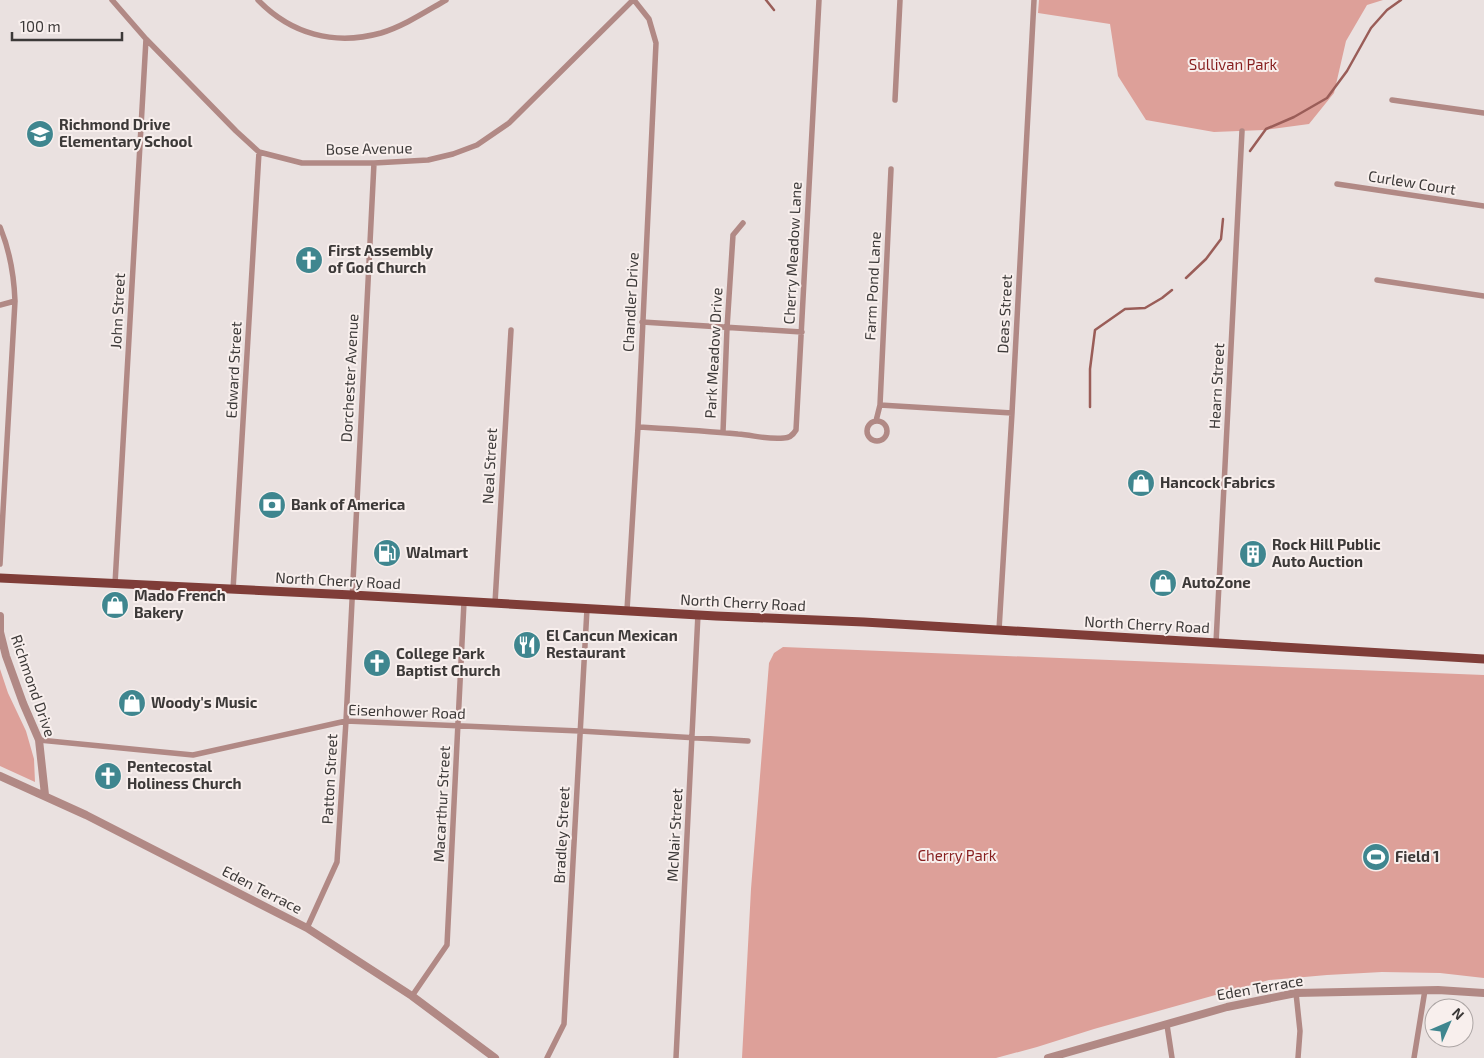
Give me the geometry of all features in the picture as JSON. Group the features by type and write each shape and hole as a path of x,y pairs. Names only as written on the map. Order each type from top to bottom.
{"main road":[{"name":"North Cherry Road","path":"0,578 999,630 1484,659"}],"street":[{"name":"Bose Avenue","path":"112,0 146,39 259,152 302,163 374,163 428,160 453,154 477,145 509,123 634,0"},
{"path":"258,0 274,15 290,25 307,33 330,38 355,38 381,33 411,20 446,0"},
{"name":"Chandler Drive","path":"626,610 638,427 656,42 649,19 634,0"},
{"name":"Cherry Meadow Lane","path":"723,432 748,434 760,438 783,439 793,435 797,426 820,0"},
{"path":"895,100 900,0"},
{"name":"Deas Street","path":"999,630 1034,0"},
{"name":"John Street","path":"115,584 146,39"},
{"path":"1392,100 1484,114"},
{"name":"Hearn Street","path":"1216,643 1242,131"},
{"name":"Edward Street","path":"233,590 259,152"},
{"name":"Dorchester Avenue","path":"352,595 374,163"},
{"name":"Farm Pond Lane","path":"876,421 880,405 890,169"},
{"name":"Curlew Court","path":"1337,184 1484,206"},
{"name":"Park Meadow Drive","path":"638,427 723,432 733,235 743,223"},
{"path":"0,227 14,278 15,301 0,564"},
{"path":"1377,280 1484,296"},
{"path":"0,305 15,301"},
{"path":"642,322 802,332"},
{"name":"Neal Street","path":"494,603 510,330"},
{"path":"880,405 1012,413"},
{"name":"Patton Street","path":"307,928 337,862 352,595"},
{"name":"Macarthur Street","path":"412,996 447,945 464,602"},
{"name":"Bradley Street","path":"547,1058 564,1024 586,608"},
{"name":"McNair Street","path":"676,1058 698,614"},
{"name":"Richmond Drive","path":"0,616 0,632 6,656 39,740 45,795"},
{"name":"Eisenhower Road","path":"39,740 193,755 346,721 580,731 748,741"},
{"name":"Eden Terrace","path":"0,776 45,795 307,928 412,996 495,1058"},
{"path":"1414,1058 1425,990"},
{"name":"Eden Terrace","path":"1048,1058 1227,1007 1296,993 1425,990 1484,993"},
{"path":"1296,993 1300,1031 1298,1058"},
{"path":"1167,1025 1172,1058"}],"green space":[{"name":"Sullivan Park","path":"1039,0 1383,0 1367,5 1346,41 1334,93 1309,124 1264,130 1214,132 1146,120 1118,76 1110,24 1038,13"},
{"name":"Cherry Park","path":"783,647 1484,675 1484,978 1440,973 1382,972 1269,980 996,1058 742,1058 751,889 769,663 774,653"},
{"path":"0,669 8,693 26,731 34,759 35,782 0,766"}],"waterway":[{"path":"766,0 774,10"},
{"path":"1250,151 1266,129 1294,117 1327,98 1347,71 1371,28 1387,10 1401,0"},
{"path":"1186,278 1206,259 1221,239 1223,219"},
{"path":"1090,407 1090,369 1095,330 1125,309 1145,308 1172,290"}],"place":[{"name":"Richmond Drive Elementary School","path":"40,134"},
{"name":"First Assembly of God Church","path":"309,260"},
{"name":"Hancock Fabrics","path":"1141,483"},
{"name":"Bank of America","path":"272,505"},
{"name":"Walmart","path":"387,553"},
{"name":"Rock Hill Public Auto Auction","path":"1253,554"},
{"name":"AutoZone","path":"1163,583"},
{"name":"Mado French Bakery","path":"115,605"},
{"name":"El Cancun Mexican Restaurant","path":"527,645"},
{"name":"College Park Baptist Church","path":"377,663"},
{"name":"Woody's Music","path":"132,703"},
{"name":"Pentecostal Holiness Church","path":"108,776"},
{"name":"Field 1","path":"1376,857"}]}
